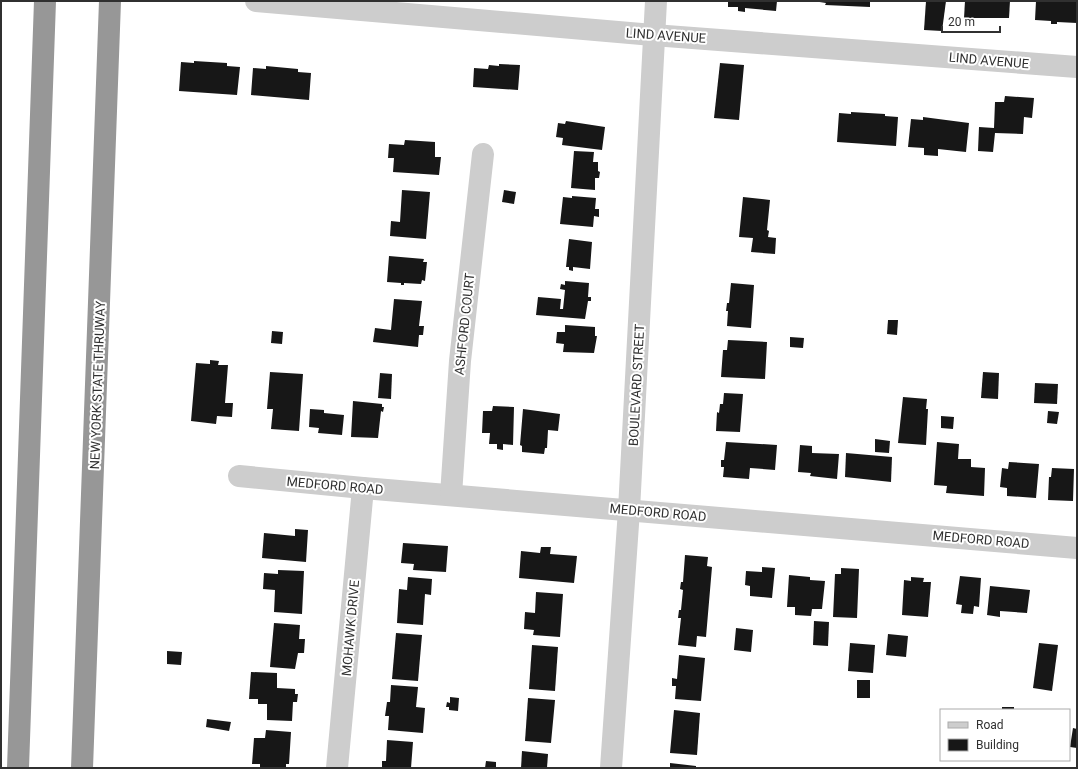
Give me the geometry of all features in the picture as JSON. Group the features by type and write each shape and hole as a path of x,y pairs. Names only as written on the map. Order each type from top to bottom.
{"highway":[{"path":"18,768 45,1"},
{"name":"NEW YORK STATE THRUWAY","path":"82,768 110,1"}],"street":[{"name":"LIND AVENUE","path":"256,1 1077,67"},
{"name":"BOULEVARD STREET","path":"611,768 630,510 653,34 656,1"},
{"name":"ASHFORD COURT","path":"451,495 460,361 483,154"},
{"name":"MEDFORD ROAD","path":"239,476 363,488 1077,548"},
{"name":"MOHAWK DRIVE","path":"337,768 363,488"}],"building":[{"path":"728,1 777,1 776,11 745,8 745,12 738,11 738,7 728,7"},
{"path":"813,1 870,1 870,7 825,5 826,3"},
{"path":"926,1 946,1 942,31 924,30"},
{"path":"965,1 1010,1 1009,18 964,18"},
{"path":"1036,1 1077,1 1077,23 1057,22 1057,24 1051,24 1051,21 1035,20"},
{"path":"194,61 227,63 227,66 240,67 237,95 179,91 181,62 194,63"},
{"path":"720,63 744,65 739,120 714,118"},
{"path":"499,64 520,65 518,90 473,87 474,68 488,69 489,65 499,66"},
{"path":"266,66 298,69 298,72 311,73 309,100 251,95 253,68 266,69"},
{"path":"1005,96 1034,98 1032,118 1024,117 1023,134 995,133 993,152 978,151 979,127 994,128 995,102 1004,102"},
{"path":"851,112 885,114 885,116 898,117 896,146 837,142 839,113 851,114"},
{"path":"923,117 969,123 966,152 938,149 938,156 924,155 924,148 908,147 911,119 923,120"},
{"path":"566,121 605,127 602,150 562,145 563,138 556,137 558,123 565,124"},
{"path":"405,140 435,142 435,157 441,157 439,175 393,172 394,158 388,158 389,144 404,145"},
{"path":"574,151 594,152 593,162 598,162 598,171 600,172 599,178 595,178 595,190 571,188"},
{"path":"402,190 430,192 426,239 390,236 391,221 400,222"},
{"path":"504,190 516,192 514,204 502,202"},
{"path":"572,196 596,198 595,209 599,209 599,217 594,216 593,227 560,224 563,197 572,198"},
{"path":"743,197 770,200 767,230 769,231 768,237 776,238 775,254 751,252 753,238 739,237"},
{"path":"569,239 592,242 590,269 573,267 573,271 569,270 569,267 566,267"},
{"path":"389,256 424,259 423,262 427,262 425,281 422,280 421,284 404,283 404,285 401,285 401,283 387,282"},
{"path":"565,281 589,283 588,297 591,297 591,301 588,301 585,319 536,315 538,297 561,299 560,309 563,309 565,290 560,289 561,284 565,285"},
{"path":"731,283 754,285 751,328 727,326 728,311 726,311 727,303 729,303"},
{"path":"394,299 422,301 419,326 424,326 423,335 419,335 418,347 373,342 375,328 391,330"},
{"path":"888,320 898,320 897,335 887,334"},
{"path":"565,325 595,327 595,336 597,336 594,353 563,352 564,344 556,343 557,332 565,332"},
{"path":"272,331 283,332 282,344 271,343"},
{"path":"790,337 804,338 803,348 790,347"},
{"path":"728,340 767,342 765,379 721,377 723,350 727,350"},
{"path":"210,360 219,361 218,365 228,365 225,403 233,403 232,417 217,416 216,424 191,421 196,363 210,364"},
{"path":"270,372 303,374 299,431 271,429 273,409 267,409"},
{"path":"983,372 999,373 998,399 981,398"},
{"path":"380,373 392,374 391,399 378,398"},
{"path":"1035,383 1058,384 1057,404 1034,403"},
{"path":"724,393 743,394 740,432 716,431 717,412 719,413 720,404 723,404"},
{"path":"903,397 927,399 926,409 928,409 926,445 898,443"},
{"path":"353,401 382,404 382,407 384,407 383,412 381,411 378,438 351,437"},
{"path":"493,406 514,407 513,445 503,444 503,450 497,449 497,444 489,444 490,433 482,433 483,411 492,411"},
{"path":"310,409 324,410 324,413 344,415 342,435 318,433 319,428 309,427"},
{"path":"523,409 560,414 558,431 548,430 547,448 545,448 544,454 522,452 522,446 520,445"},
{"path":"1048,411 1059,412 1057,424 1047,423"},
{"path":"941,416 954,417 953,429 941,428"},
{"path":"875,439 890,441 889,453 875,452"},
{"path":"726,442 777,445 775,470 750,468 749,479 723,477 724,467 721,467 721,460 724,460"},
{"path":"937,442 959,444 958,459 971,459 971,467 985,468 984,496 946,493 947,486 934,485"},
{"path":"800,445 812,446 812,453 839,454 837,479 810,476 811,473 798,472"},
{"path":"846,453 892,457 891,482 845,477"},
{"path":"1009,462 1039,464 1036,498 1007,496 1007,488 1000,487 1002,468 1008,469"},
{"path":"1052,468 1074,469 1073,501 1048,500 1049,477 1051,477"},
{"path":"295,529 308,530 306,562 262,558 264,533 295,536"},
{"path":"403,543 448,546 446,572 413,570 414,564 401,563"},
{"path":"541,547 551,547 550,554 577,556 574,583 519,578 521,551 540,553"},
{"path":"685,555 708,557 707,566 712,567 706,637 697,636 696,647 678,645 681,618 678,618 679,610 681,610 683,590 680,589 681,582 683,582"},
{"path":"762,567 775,568 772,598 750,596 750,586 745,585 746,571 762,572"},
{"path":"841,568 859,569 857,618 833,617 835,574 841,574"},
{"path":"278,570 304,571 302,614 274,612 275,590 263,589 264,573 278,574"},
{"path":"789,575 810,577 810,580 825,581 822,609 812,609 811,616 795,615 795,607 787,607"},
{"path":"960,576 981,578 979,607 974,606 973,614 961,613 962,605 956,604"},
{"path":"408,577 432,579 431,595 425,594 423,625 397,623 399,589 407,590"},
{"path":"911,577 924,578 923,582 931,582 928,617 902,615 904,580 911,581"},
{"path":"990,586 1030,590 1027,613 1000,611 1000,617 987,615"},
{"path":"536,592 563,594 560,637 533,635 534,630 524,629 525,612 535,613"},
{"path":"814,621 829,622 828,646 813,645"},
{"path":"274,623 300,625 299,639 305,639 304,653 298,653 295,669 270,667"},
{"path":"736,628 753,630 751,652 734,650"},
{"path":"396,633 422,635 418,681 392,679"},
{"path":"888,634 908,636 906,657 886,655"},
{"path":"850,643 875,645 873,673 848,671"},
{"path":"1039,643 1058,645 1052,691 1033,688"},
{"path":"532,645 558,647 555,691 529,689"},
{"path":"167,651 182,652 181,665 167,664"},
{"path":"679,655 705,658 701,701 675,699 676,686 672,686 672,678 677,679"},
{"path":"251,672 277,673 277,688 295,689 295,694 298,694 297,702 293,702 292,721 267,720 267,704 258,704 258,699 249,699"},
{"path":"857,680 870,680 870,698 857,698"},
{"path":"391,685 418,687 416,707 425,708 423,733 388,730 389,716 385,716 387,702 390,702"},
{"path":"450,697 459,698 458,711 449,710 449,707 446,707 447,702 450,703"},
{"path":"528,698 555,700 551,743 525,741"},
{"path":"1002,707 1014,707 1014,709 1002,709"},
{"path":"674,710 700,713 697,755 670,753"},
{"path":"207,719 231,722 229,731 206,727"},
{"path":"1073,728 1077,729 1077,748 1070,747"},
{"path":"266,730 291,732 289,764 286,764 286,768 260,768 260,764 252,764 254,738 265,738"},
{"path":"387,740 413,742 411,768 382,768 382,761 386,761"},
{"path":"522,751 548,754 547,768 521,768"},
{"path":"486,761 496,762 496,768 485,768"},
{"path":"670,763 696,766 696,768 670,768"}]}
